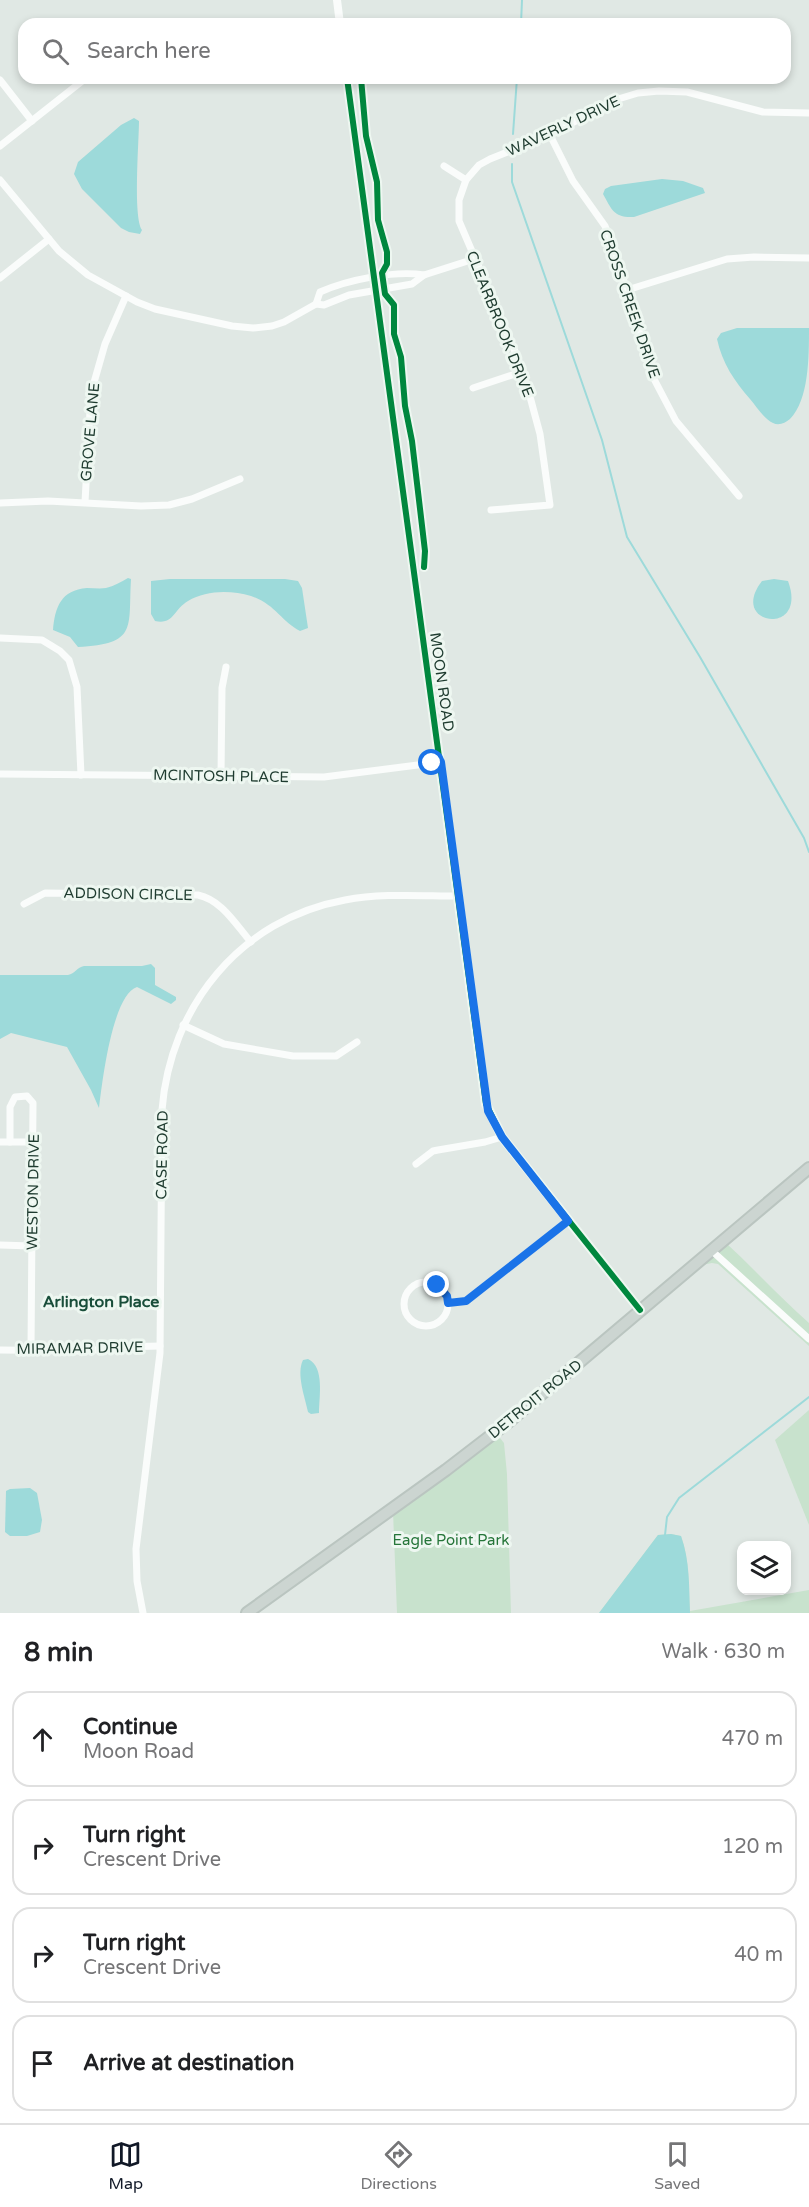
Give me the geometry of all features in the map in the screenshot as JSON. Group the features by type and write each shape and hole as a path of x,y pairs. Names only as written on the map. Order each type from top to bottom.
{"main road":[{"name":"DETROIT ROAD","path":"247,1613 500,1429 809,1168"}],"street":[{"path":"337,0 339,18"},
{"path":"0,80 32,121"},
{"path":"0,146 78,84"},
{"name":"MOON ROAD","path":"348,84 486,1104 502,1137 640,1310"},
{"name":"WAVERLY DRIVE","path":"466,180 484,162 550,135 615,100 638,93 659,91 699,94 763,112 809,113"},
{"name":"CROSS CREEK DRIVE","path":"550,135 573,181 605,226 654,379 676,421 739,496"},
{"path":"444,166 466,180"},
{"path":"0,180 48,240 88,275 126,296 166,312 247,328 277,324 316,304 324,305 349,295 412,284 424,275 474,259"},
{"name":"CLEARBROOK DRIVE","path":"466,180 459,200 459,217 474,259 522,372 540,434 550,505 491,510"},
{"path":"0,278 48,240"},
{"path":"627,290 727,260 754,257 809,258"},
{"path":"316,304 320,292 337,285 411,273 424,275"},
{"name":"GROVE LANE","path":"85,502 91,393 105,344 126,296"},
{"path":"473,388 522,372"},
{"path":"0,503 41,501 141,506 168,505 192,499 240,479"},
{"path":"0,638 42,640 60,651 69,660 77,687 81,775"},
{"path":"220,776 222,688 226,667"},
{"name":"MCINTOSH PLACE","path":"0,774 324,777 441,762"},
{"name":"ADDISON CIRCLE","path":"24,904 39,894 45,893 198,895 208,898 221,907 251,942"},
{"name":"CASE ROAD","path":"143,1613 137,1581 136,1549 160,1346 162,1110 168,1071 183,1026 206,986 225,965 251,942 287,919 334,902 377,896 459,896"},
{"path":"183,1026 224,1044 293,1056 336,1056 357,1042"},
{"name":"WESTON DRIVE","path":"10,1142 10,1104 15,1097 22,1095 30,1098 33,1103 31,1350"},
{"path":"416,1164 438,1150 485,1143 502,1137"},
{"path":"0,1142 33,1142"},
{"path":"448,1303 466,1301 568,1221"},
{"path":"0,1245 32,1246"},
{"path":"711,1251 809,1339"},
{"path":"423,1282 430,1282 443,1290 448,1303 440,1322 426,1326 413,1322 408,1317 404,1303 410,1290 423,1282"},
{"name":"MIRAMAR DRIVE","path":"0,1350 85,1351 160,1346"}],"green space":[{"path":"726,1243 809,1323 809,1346 718,1264 702,1265"},
{"path":"809,1410 809,1525 775,1440"},
{"name":"Eagle Point Park","path":"496,1436 504,1443 507,1474 511,1613 397,1613 393,1512"},
{"path":"658,1535 681,1536 687,1564 690,1611 809,1590 809,1613 599,1613"}],"water":[{"path":"134,118 139,121 137,195 139,222 142,230 140,234 121,228 82,189 74,174 78,162 121,125"},
{"path":"662,179 683,181 703,188 705,193 634,217 622,216 614,212 603,194 605,189 611,186"},
{"path":"737,328 809,328 808,365 804,390 796,411 784,423 775,424 763,415 739,386 726,364 717,339 721,333"},
{"path":"128,578 131,579 129,621 120,637 111,642 78,647 70,637 53,630 58,607 65,596 78,589 106,588"},
{"path":"170,579 298,581 302,588 308,628 300,631 259,599 227,592 195,597 183,605 170,619 155,621 151,614 151,581"},
{"path":"774,579 788,581 791,599 788,611 780,617 770,619 760,616 754,608 754,596 762,581"},
{"path":"151,964 155,968 155,985 176,997 176,1000 171,1004 137,987 128,994 115,1022 99,1108 67,1047 11,1033 0,1039 0,975 68,975 84,966"},
{"path":"308,1359 313,1363 319,1375 319,1413 308,1412 302,1386 301,1366 303,1360"},
{"path":"30,1488 37,1493 42,1520 40,1532 27,1536 10,1536 5,1532 6,1491"},
{"path":"658,1535 681,1536 684,1545 690,1613 599,1613"}],"waterway":[{"path":"521,18 522,0"},
{"path":"513,134 517,84"},
{"path":"512,164 512,182 602,440 627,537 700,657 804,838 809,852"},
{"path":"665,1535 667,1517 679,1498 809,1397"}],"cycle path":[{"path":"348,84 486,1104 502,1137 640,1310"},
{"path":"362,84 366,136 377,182 378,220 387,252 387,264 382,273 385,294 394,305 394,334 401,357 405,406 412,441 425,551 424,567"}],"district":[{"name":"Arlington Place","path":"101,1302"}],"route":[{"path":"432,763 441,762 488,1111 502,1137 568,1221 466,1301 448,1303 447,1296 437,1285"}]}
